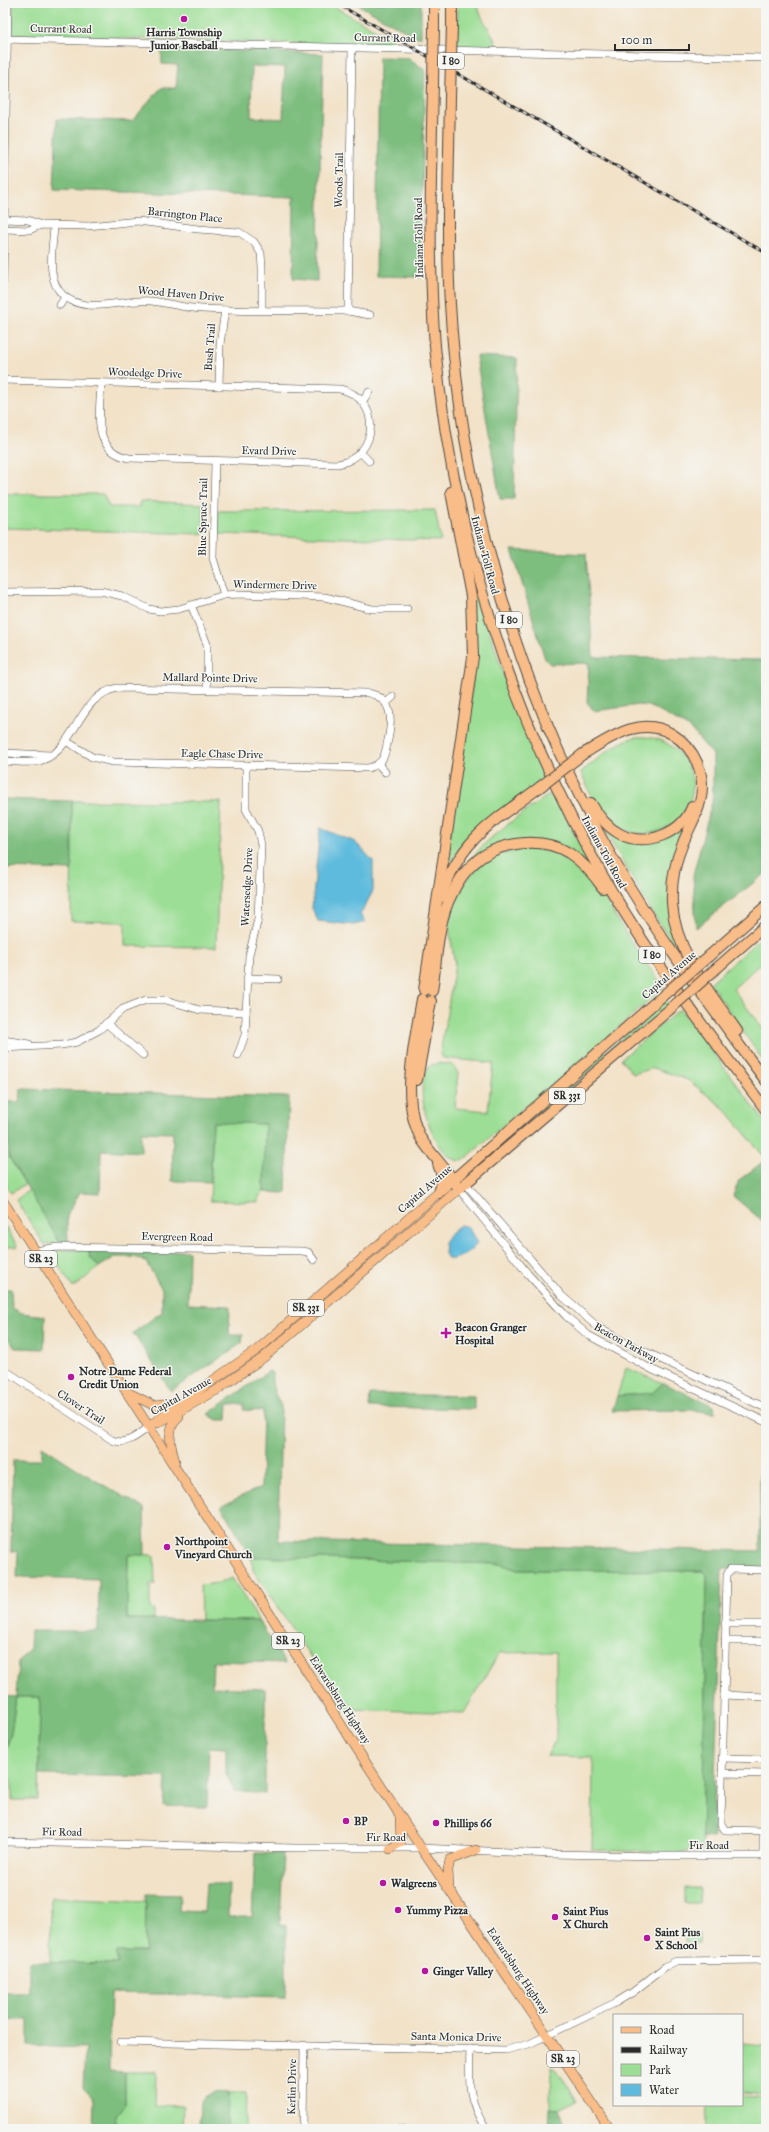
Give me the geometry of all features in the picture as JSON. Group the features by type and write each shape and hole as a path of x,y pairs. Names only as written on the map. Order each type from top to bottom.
{"highway":[{"name":"Indiana Toll Road","path":"434,3 431,271 435,344 441,400 457,494 472,557 491,622 518,697 540,751 581,837 604,879 656,960 766,1110"},
{"name":"Indiana Toll Road","path":"452,3 448,204 450,305 455,365 466,442 484,529 504,602 546,719 604,844 679,963 766,1081"},
{"path":"439,918 435,905 470,680 473,635 471,596 453,508 443,440 441,400"},
{"path":"546,719 596,813 608,826 621,835 637,839 654,838 669,833 680,825 690,812 696,799 697,783 695,770 689,757 680,746 665,736 653,732 628,734 584,758"},
{"path":"459,1182 428,1137 418,1110 417,1082 427,995 439,918 447,880 462,852 487,826 541,790 618,733 643,727 653,728 671,734 684,743 694,756 700,771 702,787 700,802 682,844 673,881 672,903 676,925 684,950 697,972 766,1074"},
{"path":"439,918 460,879 473,864 487,854 519,843 554,847 569,853 584,864 595,877 637,940 656,960"},
{"name":"Capital Avenue","path":"459,1182 659,999 766,906"},
{"name":"Capital Avenue","path":"459,1182 669,1010 766,925"},
{"path":"427,995 410,1081 411,1103 413,1118 419,1133 441,1170 443,1178 439,1193"},
{"path":"432,1154 459,1182"}],"main road":[{"name":"Capital Avenue","path":"186,1404 257,1350 439,1193 459,1182"},
{"name":"Capital Avenue","path":"149,1427 186,1404 234,1379 263,1358 459,1182"},
{"name":"Edwardsburg Highway","path":"3,1202 421,1848 610,2129"},
{"path":"126,1391 155,1406 186,1404"},
{"path":"180,1474 171,1448 170,1430 173,1422 186,1404"},
{"path":"390,1849 401,1842 400,1815"},
{"path":"450,1890 448,1870 450,1860 476,1850"}],"street":[{"path":"3,281 5,39 8,3"},
{"name":"Currant Road","path":"5,39 766,58"},
{"name":"Woods Trail","path":"348,311 352,48"},
{"name":"Barrington Place","path":"4,219 28,220 41,225 54,226 88,226 142,221 198,229 238,232 254,242 260,253 262,267 262,310"},
{"name":"Barrington Place","path":"4,229 29,230 41,225"},
{"path":"54,226 53,278 56,287 65,297 60,305"},
{"name":"Wood Haven Drive","path":"65,297 74,302 87,305 139,300 201,309 348,311 370,315"},
{"name":"Bush Trail","path":"219,386 220,344 224,310"},
{"name":"Woodedge Drive","path":"3,380 340,389 354,394 362,402"},
{"name":"Evard Drive","path":"101,383 100,432 105,444 114,452 128,458 338,464 352,460 361,453"},
{"path":"369,392 362,402 368,412 370,427 367,443 361,453 369,461"},
{"name":"Blue Spruce Trail","path":"215,461 213,558 224,595"},
{"name":"Windermere Drive","path":"3,592 101,591 122,596 149,608 160,611 173,610 224,595 324,597 372,609 407,609"},
{"path":"191,605 208,644 208,689"},
{"name":"Mallard Pointe Drive","path":"3,761 34,762 40,761 51,755 66,741 90,703 106,691 122,688 368,693 376,695 386,704"},
{"path":"385,772 379,763 386,751 391,719 386,704 393,697"},
{"name":"Eagle Chase Drive","path":"66,741 92,757 108,762 368,768 379,763"},
{"path":"3,753 51,755"},
{"name":"Watersedge Drive","path":"238,1055 245,1036 249,955 258,919 261,845 258,831 246,810 246,765"},
{"path":"247,978 278,979"},
{"path":"3,1048 33,1045 62,1045 77,1042 88,1038 131,1004 155,999 174,1002 200,1010 246,1012"},
{"path":"106,1023 143,1055"},
{"path":"3,1040 15,1040 33,1045"},
{"name":"Beacon Parkway","path":"459,1182 567,1301 599,1328 624,1342 766,1408"},
{"name":"Beacon Parkway","path":"459,1182 467,1200 528,1274 566,1316 588,1335 652,1369 766,1422"},
{"name":"Evergreen Road","path":"36,1251 56,1247 302,1250 308,1252 314,1260"},
{"name":"Clover Trail","path":"3,1369 117,1443 128,1441 149,1427"},
{"path":"765,1856 765,1831 725,1830 721,1824 726,1575 730,1569 766,1570"},
{"path":"725,1624 766,1624"},
{"path":"725,1641 766,1641"},
{"path":"724,1696 766,1697"},
{"path":"722,1758 766,1758"},
{"path":"722,1773 766,1774"},
{"name":"Fir Road","path":"4,1842 390,1849 421,1848 660,1856 765,1856"},
{"name":"Santa Monica Drive","path":"121,2042 506,2050 518,2048 548,2036 626,1997 676,1960 766,1960"},
{"name":"Kerlin Drive","path":"303,2129 304,2045"},
{"path":"470,2049 470,2097 483,2128"},
{"path":"397,2129 402,2129"}],"green space":[{"name":"Harris Township Junior Baseball","path":"13,3 328,3 406,47 12,35"},
{"path":"355,3 421,3 421,37 416,37"},
{"path":"458,3 478,3 481,15 493,37 496,48 457,47"},
{"path":"161,47 323,54 317,281 293,279 294,197 54,190 57,119 132,121 161,88 176,88 178,65 162,64","holes":["252,66 285,67 283,119 251,117"]},
{"path":"379,57 409,58 425,70 420,277 376,276"},
{"path":"476,356 517,358 514,499 500,499"},
{"path":"4,494 103,494 109,507 140,507 140,501 204,504 203,534 4,528"},
{"path":"435,510 441,541 218,534 218,511"},
{"path":"512,550 586,554 593,657 766,660 766,873 696,928 693,875 713,798 713,755 690,728 649,706 639,705 594,711 587,702 589,663 550,664 545,659"},
{"path":"470,569 508,689 545,777 476,832 464,844 453,859 443,877 472,686"},
{"path":"635,737 653,738 669,745 679,753 690,772 692,791 686,808 674,822 658,831 639,833 620,828 598,808 581,772 613,747"},
{"path":"553,792 593,870 584,862 528,841 464,868 483,845 505,826"},
{"path":"3,799 72,801 72,870 3,868"},
{"path":"72,801 221,802 216,947 125,946 125,922 71,921"},
{"path":"687,821 670,890 689,967 655,917 602,826 632,841"},
{"path":"523,849 542,850 553,853 565,857 579,867 602,894 649,968 664,987 540,1097 523,1108 464,1160 455,1160 445,1153 436,1140 429,1125 424,1108 422,1091 424,1076 431,1065 439,1063 453,1065 458,1073 455,1108 488,1111 493,1063 443,1058 440,1054 455,965 449,928 452,907 457,894 474,871 485,862 497,855"},
{"path":"766,933 766,958 733,989 766,1033 766,1065 710,983"},
{"path":"666,1000 669,1004 540,1114 537,1111"},
{"path":"680,1009 766,1123 766,1159 725,1109 688,1080 654,1068 633,1074 621,1059"},
{"path":"21,1089 289,1097 286,1193 264,1192 265,1124 213,1122 210,1182 172,1181 173,1133 141,1132 141,1152 101,1150 100,1193 80,1192 67,1215 68,1241 59,1241 9,1157 9,1121 3,1120 3,1102 20,1102"},
{"path":"3,1120 9,1121 9,1157 25,1184 11,1193 3,1181"},
{"path":"213,1122 265,1124 264,1192 259,1196 259,1202 210,1201"},
{"path":"764,1161 766,1163 766,1224 733,1196 739,1180"},
{"path":"29,1190 59,1241 59,1244 44,1244 16,1200"},
{"path":"3,1223 18,1247 3,1247"},
{"path":"89,1250 90,1257 99,1267 73,1288 52,1255 54,1251"},
{"path":"89,1250 189,1251 188,1304 230,1306 229,1335 243,1335 242,1343 171,1391 133,1333 162,1312 162,1289 146,1262 135,1257 115,1257 99,1267 90,1257"},
{"path":"3,1289 11,1289 12,1308 22,1313 45,1316 44,1349 15,1348 3,1331"},
{"path":"626,1368 663,1383 652,1393 617,1396"},
{"path":"269,1371 272,1373 274,1390 281,1406 278,1541 760,1551 760,1453 766,1455 766,1570 722,1569 713,1838 702,1837 707,1575 703,1571 517,1570 501,1564 251,1557 221,1506 261,1487 263,1411 244,1410 244,1404 228,1404 227,1420 217,1420 208,1414"},
{"path":"663,1383 714,1406 715,1413 691,1410 612,1411 617,1396 652,1393"},
{"path":"370,1394 474,1396 474,1409 369,1407"},
{"path":"42,1446 93,1479 144,1508 145,1555 128,1555 127,1619 259,1621 285,1663 213,1661 212,1687 265,1689 265,1794 234,1791 226,1773 226,1748 209,1747 207,1807 164,1806 166,1777 39,1775 40,1697 16,1697 18,1662 30,1648 31,1631 98,1631 99,1579 17,1577 18,1552 11,1551 13,1460 42,1460"},
{"path":"128,1554 154,1555 155,1584 150,1584 150,1609 154,1610 154,1619 127,1619"},
{"path":"251,1557 501,1564 517,1570 703,1571 707,1575 702,1851 689,1851 685,1853 592,1850 593,1757 547,1756 556,1739 556,1652 499,1653 464,1713 345,1709 253,1570"},
{"path":"232,1578 259,1621 201,1620 200,1585 219,1583"},
{"path":"3,1696 16,1697 11,1734 3,1757"},
{"path":"16,1697 40,1697 38,1800 12,1800 12,1780 3,1780 3,1757 11,1734"},
{"path":"255,1853 283,1854 280,1924 286,1925 286,1997 111,1993 109,2071 125,2072 125,2104 116,2115 116,2129 93,2129 94,2099 83,2088 85,2048 28,2046 28,2020 3,2019 3,1993 29,1993 29,1962 117,1964 117,1952 145,1952 146,1894 180,1895 179,1911 204,1912 206,1884 229,1884 228,1917 252,1917"},
{"path":"685,1888 700,1888 699,1903 685,1903"},
{"path":"51,1897 146,1901 145,1952 117,1952 117,1964 50,1963"},
{"path":"685,1933 699,1933 699,1943 685,1942"},
{"path":"743,2044 766,2046 766,2095 743,2093"},
{"path":"551,2067 557,2070 577,2100 559,2109 550,2108"},
{"path":"125,2072 156,2072 155,2105 183,2106 182,2129 116,2129 116,2115 125,2103"},
{"path":"213,2092 228,2093 227,2129 199,2129 200,2102"},
{"path":"228,2093 246,2093 245,2129 227,2129"},
{"path":"743,2096 766,2098 766,2129 706,2129 708,2106 743,2106"},
{"path":"550,2108 559,2109 567,2129 549,2129"}],"water":[{"path":"320,828 355,842 373,861 373,891 360,915 365,922 354,925 318,921 312,908"},
{"path":"460,1225 468,1227 477,1243 465,1254 456,1258 448,1259 445,1253 444,1242"}],"railway":[{"path":"336,3 766,253"}],"place":[{"name":"Harris Township Junior Baseball","path":"184,19"},
{"name":"Beacon Granger Hospital","path":"446,1333"},
{"name":"Notre Dame Federal Credit Union","path":"71,1377"},
{"name":"Northpoint Vineyard Church","path":"167,1547"},
{"name":"BP","path":"346,1821"},
{"name":"Phillips 66","path":"436,1823"},
{"name":"Walgreens","path":"383,1883"},
{"name":"Yummy Pizza","path":"398,1910"},
{"name":"Saint Pius X Church","path":"555,1917"},
{"name":"Saint Pius X School","path":"647,1938"},
{"name":"Ginger Valley","path":"425,1971"}]}
